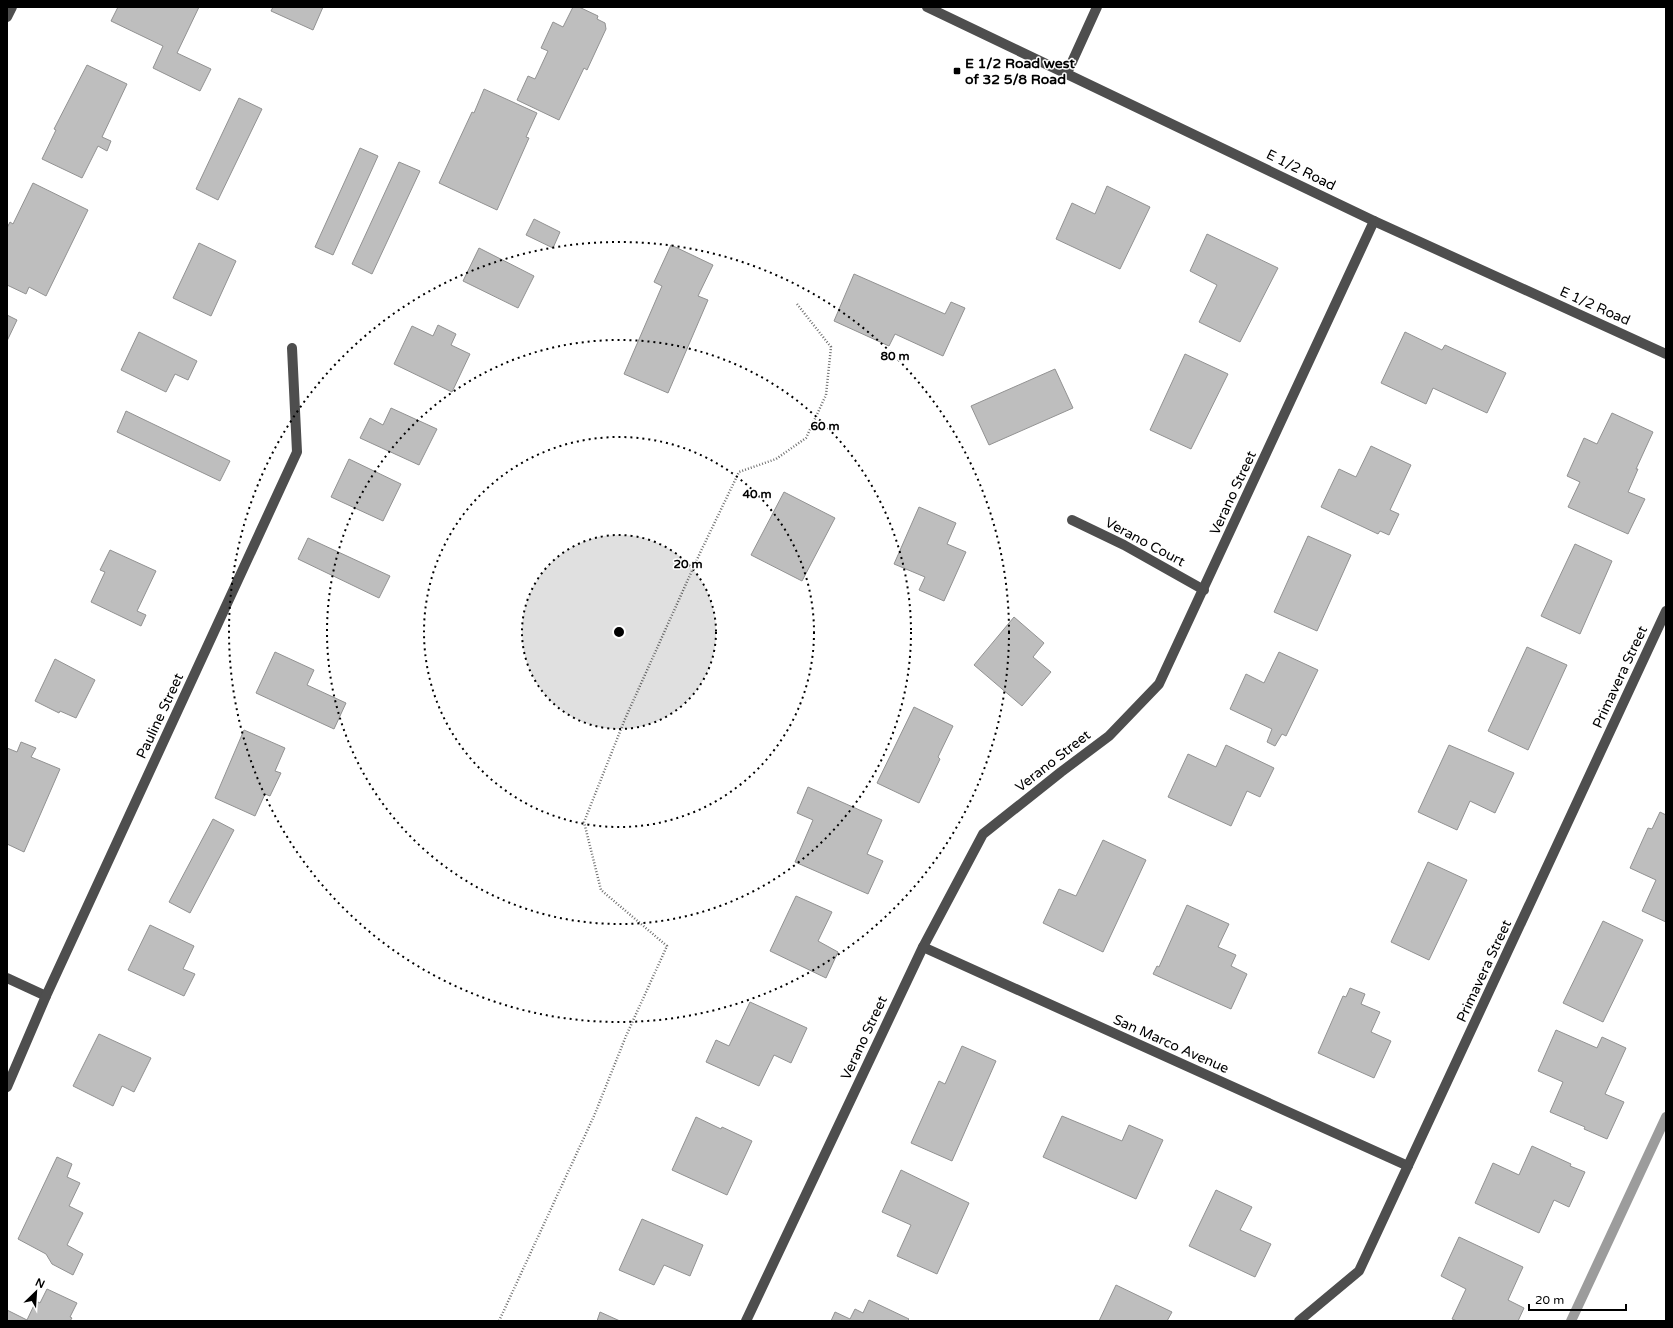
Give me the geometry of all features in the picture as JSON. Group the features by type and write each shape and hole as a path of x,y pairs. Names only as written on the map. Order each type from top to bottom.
{"street":[{"path":"7,17 12,7"},
{"name":"E 1/2 Road","path":"927,7 1374,221 1666,354"},
{"path":"1067,73 1097,7"},
{"name":"Verano Street","path":"746,1321 923,947 983,834 1060,772 1109,736 1159,684 1204,590 1374,221"},
{"name":"Pauline Street","path":"7,1087 46,996 297,452 292,348"},
{"name":"Verano Court","path":"1072,520 1124,545 1204,590"},
{"name":"Primavera Street","path":"1299,1321 1359,1270 1666,611"},
{"name":"San Marco Avenue","path":"923,947 1408,1166"},
{"path":"7,978 46,996"}],"path":[{"path":"499,1321 594,1116 626,1036 667,946 601,890 584,822 628,712 700,553 739,472 776,459 806,438 826,395 831,347 797,304"}],"building":[{"path":"118,7 199,7 177,53 211,69 200,91 153,68 163,46 111,21"},
{"path":"273,7 323,7 313,30 271,11"},
{"path":"573,7 579,7 598,16 597,19 605,23 606,29 587,70 584,68 559,120 517,100 528,76 535,79 548,51 541,48 553,22 563,27"},
{"path":"87,65 127,84 102,137 111,141 107,151 98,146 82,178 42,159 56,130 54,129"},
{"path":"484,89 537,113 526,137 529,138 497,210 439,183 472,112 474,113"},
{"path":"239,98 262,109 218,200 196,189"},
{"path":"360,148 378,156 333,255 315,247"},
{"path":"399,162 420,171 372,274 352,264"},
{"path":"33,183 88,210 46,296 29,287 26,294 7,285 7,228 10,222 13,224"},
{"path":"1107,186 1150,207 1120,269 1056,239 1072,203 1095,214"},
{"path":"534,219 560,232 553,248 526,235"},
{"path":"1207,234 1278,268 1240,342 1199,322 1217,285 1190,271"},
{"path":"199,243 236,261 211,316 173,298"},
{"path":"671,245 713,265 698,296 708,300 668,393 624,374 662,286 654,282"},
{"path":"479,248 534,276 518,308 463,281"},
{"path":"854,274 945,314 951,302 965,308 943,356 895,334 889,346 834,321"},
{"path":"7,315 17,320 7,341"},
{"path":"438,325 456,334 451,345 470,354 452,392 394,364 412,326 433,336"},
{"path":"139,332 197,361 188,380 175,374 166,392 121,370"},
{"path":"1405,332 1442,350 1445,345 1506,373 1487,413 1433,388 1426,404 1381,383"},
{"path":"1185,354 1228,374 1191,449 1150,430"},
{"path":"1055,369 1073,408 989,445 971,406"},
{"path":"391,408 437,429 419,465 360,438 370,418 383,425"},
{"path":"126,411 230,461 220,481 117,432"},
{"path":"1612,413 1653,432 1636,469 1638,469 1628,492 1645,499 1628,534 1568,507 1580,482 1567,476 1584,438 1597,444"},
{"path":"1371,446 1411,465 1390,510 1399,514 1389,535 1380,531 1378,534 1321,507 1339,469 1356,477"},
{"path":"349,459 401,484 383,521 331,497"},
{"path":"784,492 835,518 802,581 751,555"},
{"path":"919,507 956,523 947,544 966,552 944,601 919,590 925,577 894,564"},
{"path":"1308,536 1351,555 1317,631 1274,612"},
{"path":"308,538 390,576 379,598 298,559"},
{"path":"1575,544 1612,561 1580,634 1541,616"},
{"path":"110,550 156,571 137,611 146,615 141,626 91,602 105,572 100,570"},
{"path":"1014,617 1044,643 1033,657 1051,672 1022,706 974,665"},
{"path":"1527,647 1567,665 1528,750 1488,731"},
{"path":"275,652 314,670 307,685 346,703 334,729 256,693"},
{"path":"1279,652 1318,670 1286,736 1282,734 1275,746 1267,742 1272,729 1230,709 1246,674 1264,683"},
{"path":"55,659 95,680 76,718 60,711 59,713 35,701"},
{"path":"914,707 953,726 938,757 940,759 919,803 877,783"},
{"path":"244,730 285,748 275,771 281,773 270,796 265,794 255,816 215,798"},
{"path":"21,742 36,748 31,757 60,769 24,852 7,844 7,748 17,752"},
{"path":"1226,745 1274,768 1260,797 1247,791 1231,826 1168,797 1188,754 1216,767"},
{"path":"1449,745 1514,773 1495,813 1470,801 1457,830 1418,812"},
{"path":"808,787 882,820 867,854 883,861 868,894 795,862 813,820 797,813"},
{"path":"1660,812 1666,815 1666,922 1642,911 1656,880 1630,868 1648,828 1652,829"},
{"path":"213,819 234,830 190,913 169,902"},
{"path":"1103,840 1146,860 1103,952 1043,923 1059,889 1076,896"},
{"path":"1428,862 1467,880 1429,960 1391,942"},
{"path":"796,896 832,912 818,941 838,952 826,978 770,951"},
{"path":"1187,905 1229,924 1218,947 1236,955 1231,966 1247,974 1231,1009 1153,974 1157,966 1159,967"},
{"path":"1603,921 1643,940 1603,1022 1563,1003"},
{"path":"150,925 194,946 183,969 195,974 184,996 128,970"},
{"path":"1350,988 1365,994 1361,1004 1380,1012 1371,1032 1391,1041 1374,1078 1318,1053 1343,996 1346,997"},
{"path":"750,1002 807,1028 791,1063 774,1055 759,1086 706,1062 716,1040 729,1046"},
{"path":"1556,1030 1597,1048 1602,1037 1626,1048 1605,1094 1624,1102 1607,1139 1584,1129 1585,1127 1550,1112 1563,1082 1538,1071"},
{"path":"99,1034 151,1058 134,1092 122,1086 113,1106 73,1086"},
{"path":"962,1046 996,1061 952,1161 911,1143 939,1081 945,1084"},
{"path":"1062,1116 1122,1141 1129,1125 1163,1140 1136,1199 1043,1157"},
{"path":"696,1117 752,1141 727,1195 672,1170"},
{"path":"1532,1146 1571,1164 1570,1166 1585,1172 1569,1207 1554,1200 1539,1233 1475,1203 1493,1163 1519,1175"},
{"path":"57,1157 72,1164 67,1177 80,1183 69,1206 83,1213 67,1245 83,1254 73,1275 52,1264 46,1254 18,1239"},
{"path":"901,1170 969,1203 937,1274 897,1256 911,1225 882,1212"},
{"path":"1216,1190 1252,1207 1240,1230 1271,1244 1255,1277 1189,1246"},
{"path":"642,1219 703,1245 690,1276 664,1265 654,1285 619,1270"},
{"path":"1459,1237 1523,1267 1508,1300 1524,1308 1518,1321 1457,1321 1452,1319 1466,1289 1441,1276"},
{"path":"1116,1285 1172,1312 1167,1321 1099,1321"},
{"path":"47,1289 77,1303 70,1317 72,1318 70,1321 7,1321 7,1310 27,1320 36,1301 40,1303"},
{"path":"869,1300 909,1319 908,1320 910,1321 831,1321 835,1312 850,1319 855,1309 863,1313"},
{"path":"600,1312 620,1321 597,1321"}],"waterway":[{"path":"1571,1321 1666,1117"}],"place":[{"name":"E 1/2 Road west of 32 5/8 Road","path":"957,71"}]}
